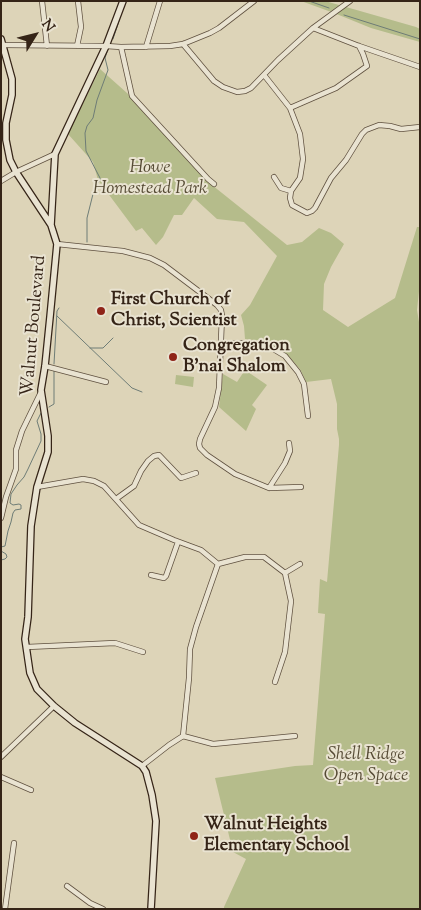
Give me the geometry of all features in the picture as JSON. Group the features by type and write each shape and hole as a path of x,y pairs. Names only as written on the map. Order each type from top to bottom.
{"street":[{"path":"42,1 47,46"},
{"path":"77,46 81,27 78,1"},
{"name":"Walnut Boulevard","path":"123,1 106,46 55,154 51,225 57,244 41,390 48,436 48,452 37,487 31,526 28,617 25,639 30,673 37,689 54,706 76,723 142,766"},
{"path":"146,47 160,1"},
{"path":"51,225 10,160 3,124 12,95 12,79 2,42 47,46 106,46 121,48 183,44 220,28 254,1"},
{"path":"183,44 214,81 223,87 237,92 245,91 251,88 313,28 350,1"},
{"path":"313,28 420,67"},
{"path":"290,108 336,88 368,66 359,46"},
{"path":"121,48 132,96 214,184"},
{"path":"264,75 290,108 300,134 304,159 300,178 291,191 290,198 292,205 307,213 312,211 317,205 330,178 346,160 366,130 379,125 401,129 420,127"},
{"path":"1,181 55,154"},
{"path":"274,177 281,188 291,191"},
{"path":"57,244 123,251 150,258 164,265 217,305 221,310 222,316 219,388 215,407 200,439 200,448 235,474 269,488 301,487"},
{"path":"221,342 252,343 270,347 285,356 298,372 304,384 308,416"},
{"path":"45,366 106,382"},
{"path":"1,518 16,470 16,450 22,431 41,390"},
{"path":"269,488 285,463 290,451 289,443"},
{"path":"116,499 134,486 141,471 154,456 159,455 181,478 196,473"},
{"path":"37,487 83,479 94,481 104,486 139,525 201,550 218,564"},
{"path":"152,575 164,578 166,576 178,542"},
{"path":"218,564 246,557 264,557 285,573 291,601 285,652 274,682"},
{"path":"183,736 190,649 218,564"},
{"path":"285,573 300,564"},
{"path":"27,647 115,643 142,652"},
{"path":"1,757 54,706"},
{"path":"151,909 156,821 148,778 142,766 183,736 213,744 295,736"},
{"path":"1,777 31,790"},
{"path":"5,909 14,843"},
{"path":"67,886 90,903 103,909"}],"green space":[{"path":"301,1 325,1 416,27 420,29 420,42 371,28"},
{"name":"Shell Ridge Open Space","path":"100,69 127,93 207,181 287,245 302,242 319,228 331,233 344,244 324,284 323,310 348,327 395,298 417,227 420,227 420,282 417,310 420,328 420,909 224,909 246,859 233,852 215,778 313,765 325,614 318,613 320,579 327,582 339,445 337,404 331,379 306,382 300,369 276,347 261,341 245,339 241,315 250,305 277,256 244,222 217,219 194,198 182,215 174,215 163,237 156,245 142,228 136,231 98,180 93,162 68,134"},
{"path":"245,370 267,385 252,405 256,409 246,431 219,407 223,374 237,382"},
{"path":"176,375 194,377 193,387 175,384"}],"waterway":[{"path":"309,1 329,8"},
{"path":"344,15 420,39"},
{"path":"113,39 119,21"},
{"path":"87,242 87,218 95,186 100,181 100,178 86,151 85,133 87,126 93,118 97,100 108,70 105,58 107,52"},
{"path":"54,364 57,311 59,308"},
{"path":"57,316 132,388 142,392"},
{"path":"90,348 103,348 113,338"},
{"path":"49,407 54,404 54,370"},
{"path":"1,547 5,546 13,513 15,510 21,509 21,505 10,503 11,494 24,477 41,441 37,421 41,413"},
{"path":"1,551 7,557 1,560"}],"place":[{"name":"First Church of Christ, Scientist","path":"101,311"},
{"name":"Congregation B'nai Shalom","path":"173,357"},
{"name":"Walnut Heights Elementary School","path":"194,836"}],"park label":[{"name":"Howe Homestead Park","path":"150,179"}]}
